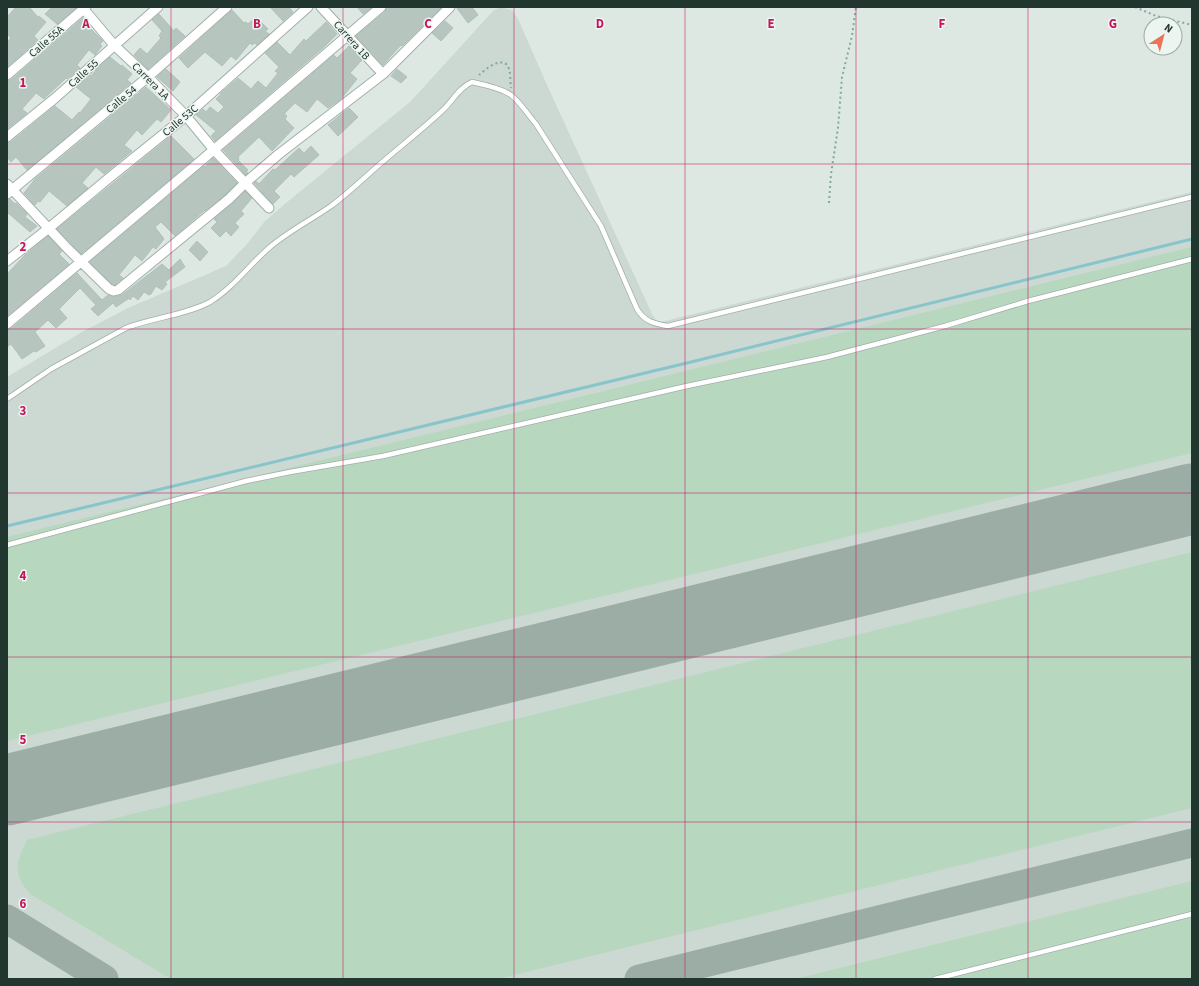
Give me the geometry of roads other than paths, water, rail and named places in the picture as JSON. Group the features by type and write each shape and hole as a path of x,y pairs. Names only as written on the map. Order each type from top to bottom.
{"street":[{"name":"Calle 55","path":"7,137 54,99 158,7"},
{"name":"Calle 54","path":"9,189 148,77 227,7"},
{"name":"Calle 53C","path":"7,261 186,116 308,7"},
{"name":"Carrera 1B","path":"321,7 349,35 383,74"},
{"path":"7,324 381,7"},
{"path":"9,189 109,289 114,291 118,290 229,199 245,182 279,154 383,74 450,7"},
{"name":"Carrera 1A","path":"84,8 114,45 186,116 214,150 269,208"},
{"name":"Calle 55A","path":"7,75 84,8"}],"lane":[{"path":"7,399 51,369 115,333 136,324 210,302 226,290 270,247 296,228 331,206 424,128 445,108 460,90 472,82 503,91 512,97 524,109 546,140 601,226 641,315 655,324 668,326 1192,197"},
{"path":"7,545 246,481 383,456 687,386 827,357 945,326 1028,301 1192,259"},
{"path":"935,979 1192,914"}],"waterway":[{"path":"7,526 691,362 1192,239"}]}
